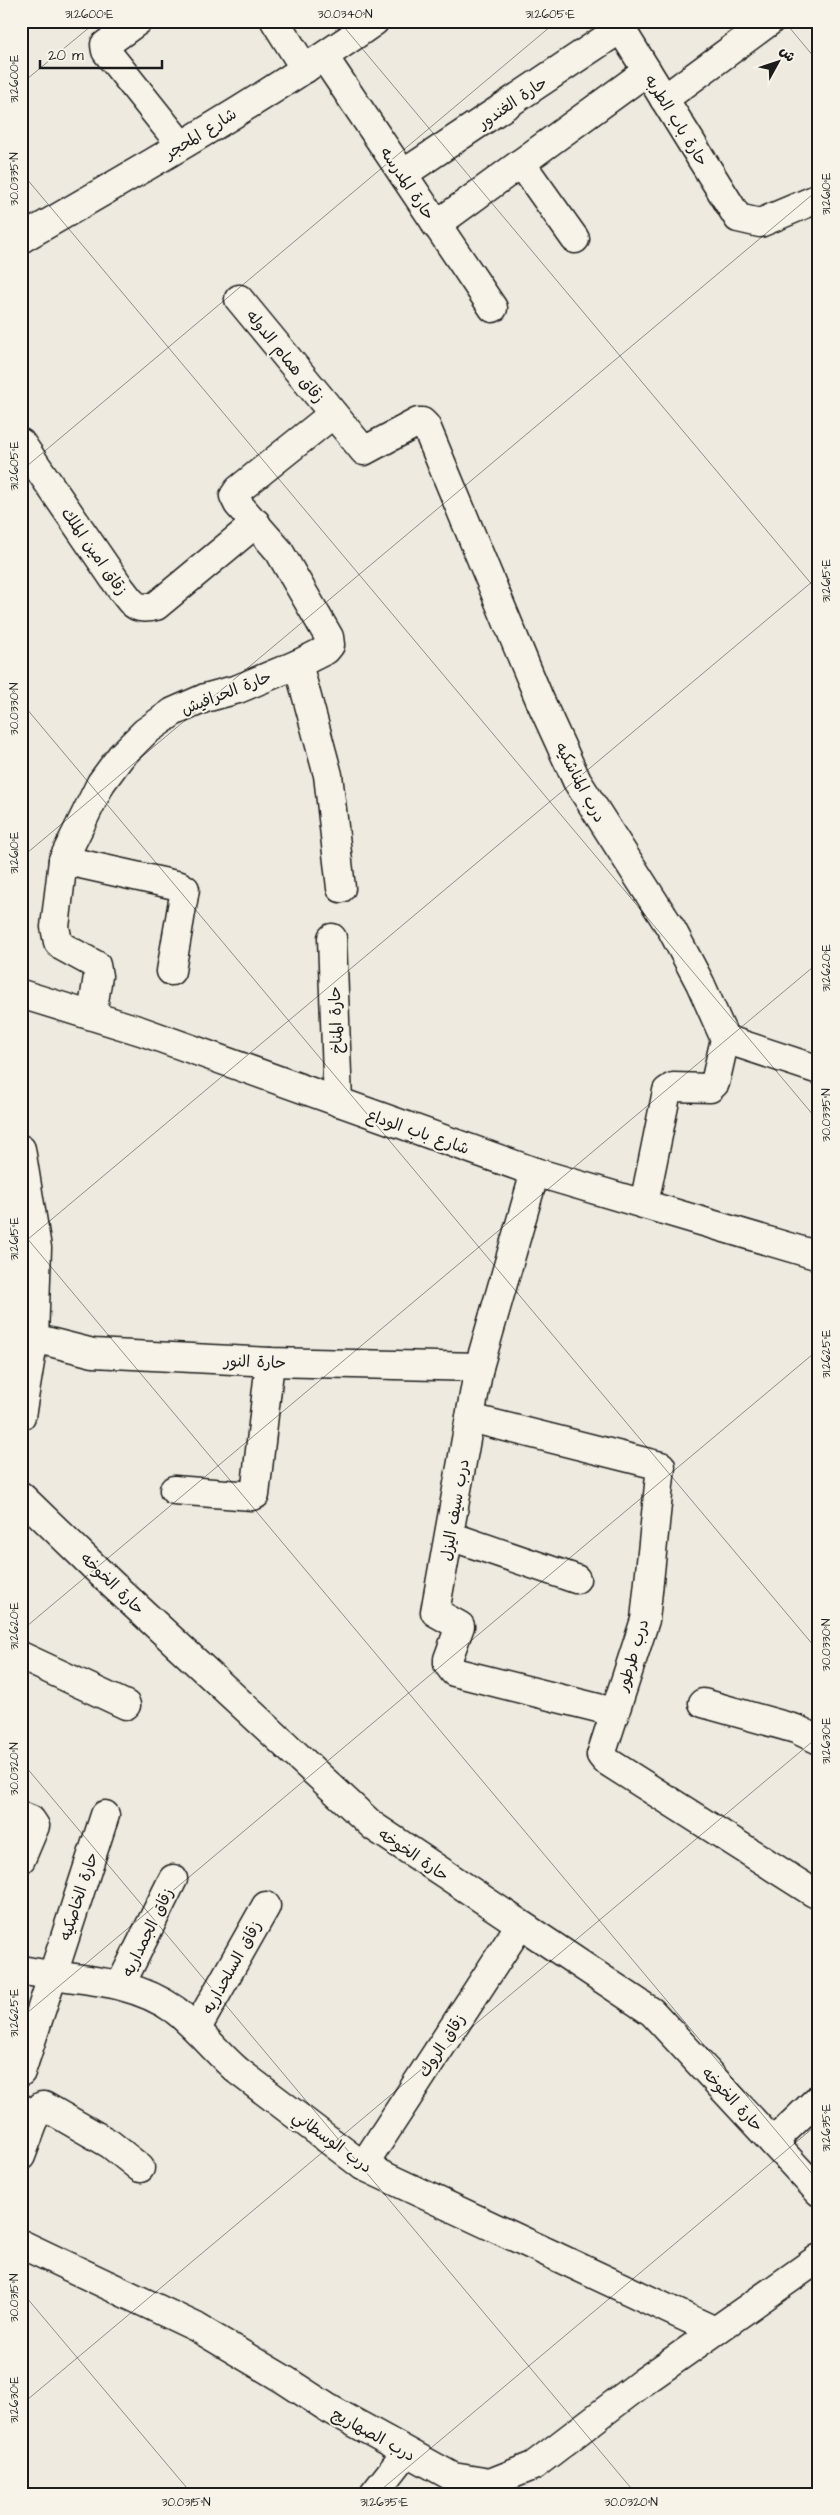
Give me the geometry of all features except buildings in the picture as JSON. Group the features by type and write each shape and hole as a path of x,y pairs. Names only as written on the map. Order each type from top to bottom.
{"street":[{"path":"138,21 104,46 181,145"},
{"name":"حارة المدرسه","path":"275,21 314,63 403,174 493,308"},
{"name":"شارع المحجر","path":"21,239 181,145 314,63 375,21"},
{"path":"664,99 770,21"},
{"name":"حارة باب الطربه","path":"618,25 738,218 760,223 819,198"},
{"name":"حارة الغندور","path":"403,174 618,25"},
{"path":"436,225 647,71"},
{"path":"521,163 575,239"},
{"name":"زقاق همام الدوله","path":"239,299 333,414"},
{"name":"حارة الحرافيش","path":"92,1015 98,976 96,965 63,947 55,935 63,860 101,783 121,756 146,732 174,712 205,698 238,689 298,664 326,650 330,645 329,637 279,551 238,504 234,496 333,414"},
{"name":"درب المناشكيه","path":"333,414 364,451 418,422 422,422 426,426 539,698 577,781 672,930 700,984 725,1039"},
{"name":"زقاق امين الملك","path":"21,443 120,589 135,607 145,609 156,606 256,523"},
{"path":"298,664 328,775 341,888"},
{"path":"63,860 180,886 184,889 171,971"},
{"name":"حارة المناخ","path":"332,938 338,1102"},
{"name":"شارع باب الوداع","path":"21,994 92,1015 535,1172 819,1256"},
{"path":"644,1204 667,1091 673,1087 713,1086 725,1039 819,1070"},
{"path":"21,1150 37,1248 34,1338 21,1416"},
{"name":"درب سيف اليزل","path":"535,1172 479,1367 435,1612 460,1626 448,1659 450,1669 454,1672 614,1712"},
{"name":"حارة النور","path":"34,1338 93,1354 270,1362 479,1367"},
{"path":"174,1490 252,1496 256,1494 270,1362"},
{"name":"درب طرطور","path":"470,1418 661,1466 645,1620 601,1755 605,1760 814,1893"},
{"name":"حارة الخوخه","path":"21,1496 373,1826 652,2012 819,2192"},
{"path":"450,1536 576,1579"},
{"path":"21,1656 126,1706"},
{"path":"703,1703 796,1729 819,1740"},
{"name":"حارة الخاصكيه","path":"52,1976 105,1815"},
{"path":"21,1816 31,1820 35,1826 21,1859"},
{"name":"زقاق الجمداريه","path":"121,1984 173,1879"},
{"name":"زقاق السلحداريه","path":"196,2028 266,1906"},
{"name":"زقاق الروك","path":"363,2166 520,1925"},
{"name":"درب الوسطاني","path":"21,1970 52,1976 86,1978 121,1984 148,1994 174,2010 196,2028 220,2056 363,2166 715,2331"},
{"path":"21,2072 52,1976"},
{"path":"773,2142 819,2098"},
{"path":"21,2156 28,2112 44,2106 110,2144 140,2168"},
{"name":"درب الصهاريج","path":"21,2244 196,2327 328,2408 406,2453 453,2477 490,2483 533,2466 715,2331 819,2258"},
{"path":"374,2494 406,2453"}]}
